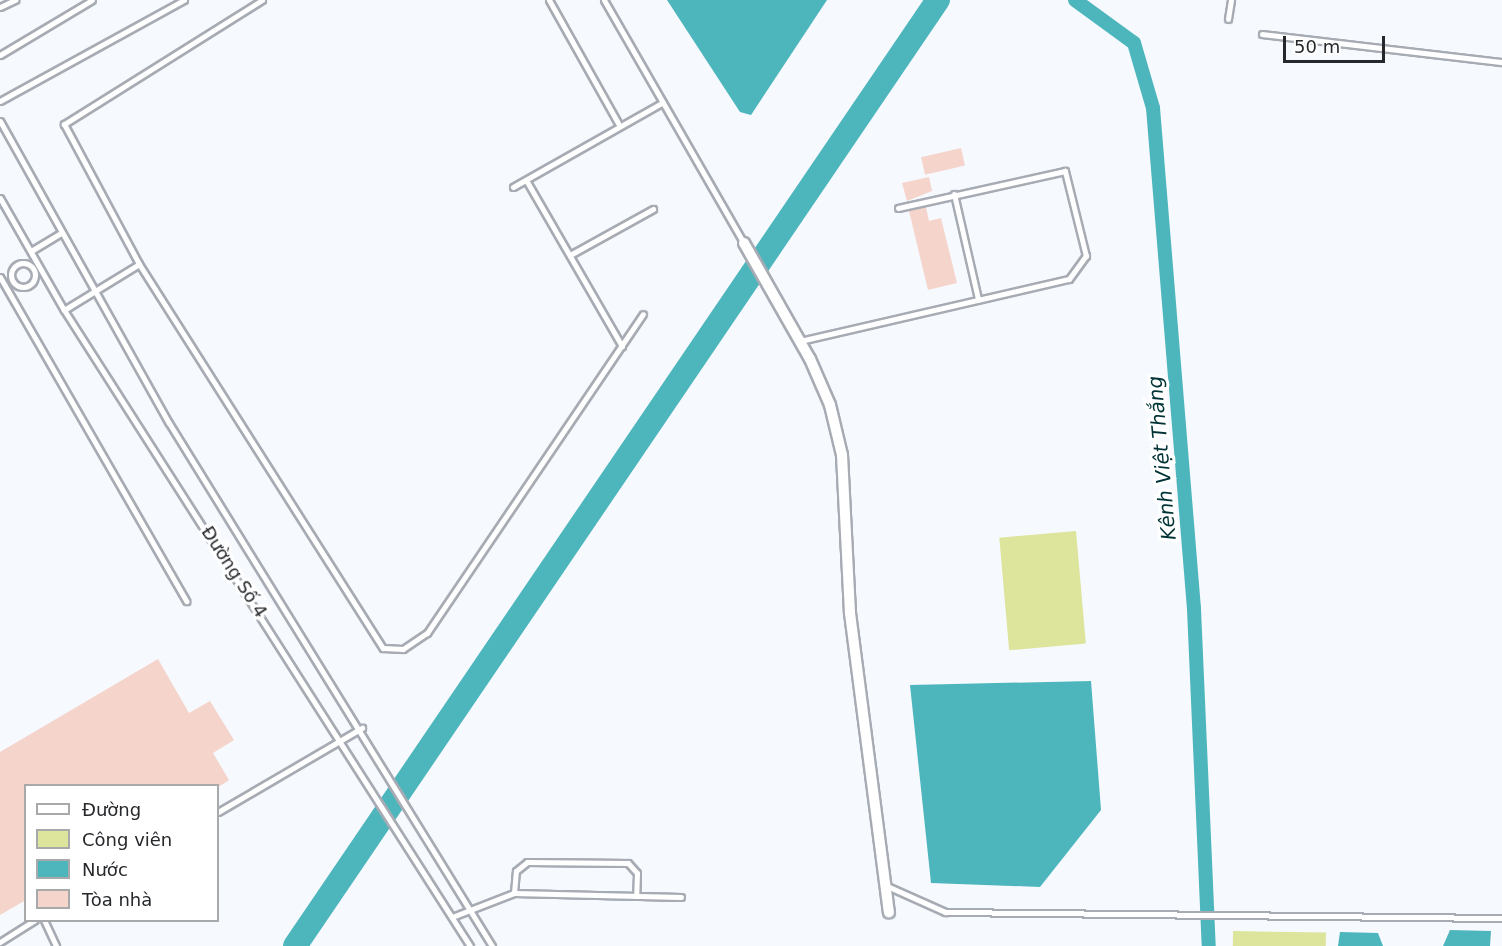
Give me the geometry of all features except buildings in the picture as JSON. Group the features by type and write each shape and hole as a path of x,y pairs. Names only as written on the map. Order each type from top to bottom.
{"street":[{"path":"744,243 800,341 830,405 842,455 850,613 889,912"}],"lane":[{"path":"0,7 15,0"},
{"path":"0,55 92,0"},
{"path":"0,101 184,0"},
{"path":"262,0 66,119 68,135 139,264 383,648 403,649 427,633 643,314"},
{"path":"549,0 618,123"},
{"path":"604,0 744,243"},
{"path":"1228,20 1231,0"},
{"path":"1262,34 1502,62"},
{"path":"513,187 618,123 663,102"},
{"path":"0,121 59,234 94,293 392,776 492,946"},
{"path":"800,341 1069,279 1081,268 1086,255 1070,176 1053,171 898,208"},
{"path":"526,180 622,346"},
{"path":"954,194 978,299"},
{"name":"Đường Số 4","path":"0,198 31,252 36,267 373,788 470,946"},
{"path":"570,255 653,209"},
{"path":"31,252 59,234"},
{"path":"22,262 36,267 37,280 23,289 12,281 10,268 22,262"},
{"path":"64,310 139,264"},
{"path":"0,277 186,601"},
{"path":"5,285 12,281"},
{"path":"219,811 362,728"},
{"path":"514,893 516,871 527,862 628,862 637,873 636,896"},
{"path":"886,885 945,912 1227,912 1502,918"},
{"path":"452,917 470,907 514,893 681,897"},
{"path":"0,942 33,922"},
{"path":"44,922 56,946"}],"green space":[{"path":"1076,531 1086,644 1009,650 999,538"},
{"path":"1233,931 1326,933 1326,946 1233,946"}],"water":[{"path":"667,0 827,0 751,115 740,112"},
{"path":"1091,681 1101,810 1040,887 931,883 910,685"},
{"path":"1450,930 1491,931 1490,946 1443,946"},
{"path":"1340,932 1378,933 1383,946 1338,946"}],"waterway":[{"path":"295,946 938,0"},
{"name":"Kênh Việt Thắng","path":"1075,0 1134,43 1153,108 1194,609 1209,946"}]}
